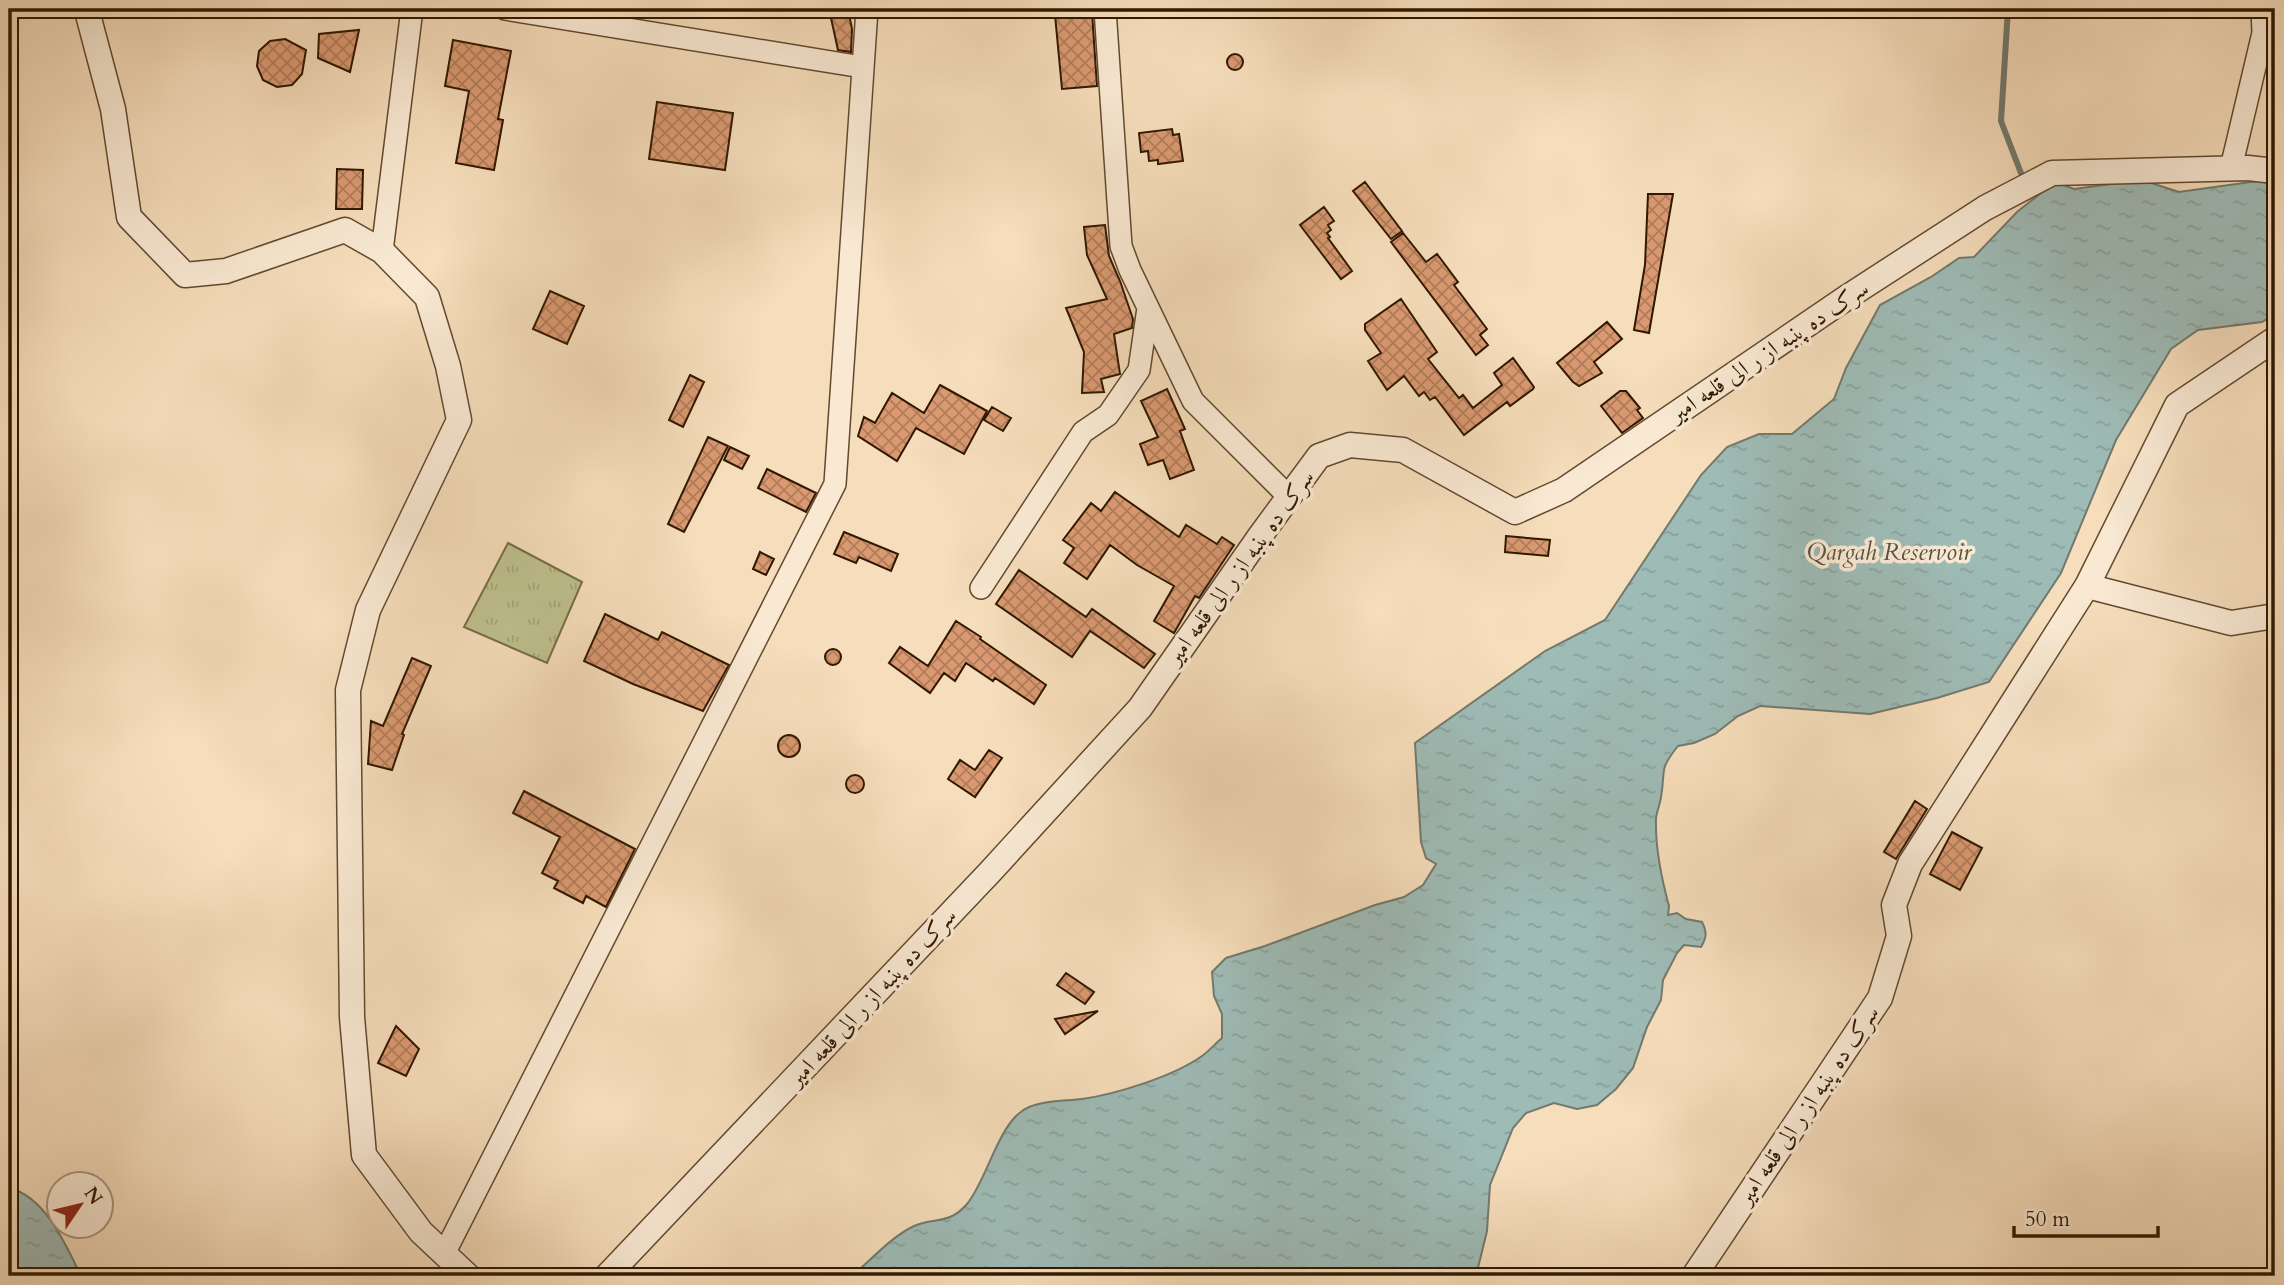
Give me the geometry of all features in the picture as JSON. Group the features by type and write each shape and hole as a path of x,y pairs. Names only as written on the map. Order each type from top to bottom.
{"street":[{"path":"83,9 87,11 113,109 130,217 186,275 226,271 345,230 382,251 427,297 448,366 459,420 368,610 348,690 352,1017 365,1155 421,1232 468,1276"},
{"path":"382,251 412,9"},
{"path":"505,9 862,67"},
{"path":"444,1254 835,484 867,9"},
{"path":"1105,9 1121,246 1193,401 1289,497"},
{"path":"2231,168 2263,33 2262,9"},
{"name":"سرک ده پنبه از ر الی قلعه امیر","path":"607,1276 990,872 1140,708 1320,456 1350,445 1403,450 1515,512 1564,490 1849,296 1985,208 2052,173 2231,168 2275,171"},
{"path":"981,588 1083,432 1108,415 1139,370 1148,308"},
{"name":"سرک ده پنبه از ر الی قلعه امیر","path":"1693,1276 1880,998 1899,936 1894,905 1910,864 2087,586 2177,404 2275,339"},
{"path":"2087,586 2231,623 2275,616"}],"green space":[{"path":"508,543 582,582 547,663 464,627"}],"water":[{"name":"Qargah Reservoir","path":"2142,180 2179,192 2275,180 2275,314 2262,322 2198,330 2171,349 2116,440 2061,573 1989,682 1870,714 1760,706 1738,716 1715,734 1678,746 1672,754 1664,770 1656,818 1668,915 1677,913 1686,919 1702,922 1704,940 1701,947 1684,945 1677,953 1663,980 1661,1000 1647,1027 1633,1068 1616,1089 1597,1105 1577,1109 1554,1103 1526,1113 1513,1128 1490,1185 1487,1231 1476,1276 852,1276 889,1242 914,1226 948,1218 960,1211 974,1193 1002,1136 1019,1114 1029,1107 1096,1097 1128,1088 1161,1077 1207,1052 1222,1038 1222,1014 1214,996 1212,972 1226,958 1404,897 1423,885 1436,864 1426,858 1421,842 1415,743 1545,651 1605,620 1701,475 1727,447 1759,434 1792,434 1834,399 1846,368 1880,305 1959,258 1974,257 2017,212 2055,182 2074,189"},
{"path":"9,1188 22,1193 44,1211 46,1240 63,1240 81,1276 9,1276"}],"building":[{"path":"829,9 848,9 852,29 851,52 838,50"},
{"path":"1092,12 1097,86 1062,89 1055,15"},
{"path":"359,30 350,72 318,58 319,34"},
{"path":"285,39 306,50 302,74 292,85 277,87 263,80 257,66 259,51 270,41"},
{"path":"453,40 511,51 498,119 503,120 494,170 456,163 469,91 445,86"},
{"path":"1235,54 1241,56 1241,68 1235,70 1229,68 1227,62 1229,56"},
{"path":"657,102 733,113 725,170 649,159"},
{"path":"1172,129 1173,135 1179,134 1183,161 1158,164 1158,160 1149,161 1148,151 1141,152 1139,133"},
{"path":"337,169 363,170 362,209 336,209"},
{"path":"1365,182 1402,231 1391,239 1353,191"},
{"path":"1648,194 1673,194 1649,333 1634,330 1645,265"},
{"path":"1324,207 1334,221 1328,225 1331,230 1327,233 1330,237 1328,238 1352,271 1341,279 1300,225"},
{"path":"1105,225 1109,256 1133,319 1132,328 1114,334 1120,374 1101,379 1104,392 1082,393 1084,352 1066,308 1107,299 1087,255 1084,227"},
{"path":"1403,233 1426,262 1437,254 1458,282 1454,285 1487,329 1480,335 1488,345 1476,355 1391,242"},
{"path":"550,291 584,306 567,344 533,329"},
{"path":"1401,299 1437,352 1428,359 1459,398 1463,395 1473,408 1502,385 1494,373 1513,358 1533,389 1510,406 1507,402 1464,435 1435,397 1430,400 1424,392 1419,396 1404,376 1387,390 1368,361 1381,353 1365,330 1365,324"},
{"path":"1607,322 1622,339 1594,362 1602,373 1579,386 1557,363"},
{"path":"690,375 704,382 683,427 669,420"},
{"path":"940,385 987,411 964,454 916,428 897,461 858,436 864,417 875,423 892,393 924,413"},
{"path":"1167,389 1185,429 1180,431 1194,470 1170,479 1163,460 1148,465 1140,444 1158,437 1141,401"},
{"path":"1620,391 1626,391 1640,408 1637,410 1643,418 1622,433 1601,406"},
{"path":"992,407 1011,418 1003,431 984,420"},
{"path":"708,437 728,446 684,532 668,524"},
{"path":"730,447 749,456 742,469 724,460"},
{"path":"767,469 816,493 806,512 758,488"},
{"path":"1115,492 1179,537 1186,525 1217,544 1222,537 1234,545 1199,598 1195,596 1174,633 1154,621 1174,586 1137,565 1110,545 1087,579 1064,563 1074,548 1063,540 1091,503 1101,511"},
{"path":"844,532 898,554 891,571 859,557 856,563 834,554"},
{"path":"1506,536 1550,540 1548,556 1505,552"},
{"path":"760,552 774,559 766,575 753,569"},
{"path":"1019,570 1086,617 1092,609 1155,654 1144,668 1090,631 1072,657 996,604"},
{"path":"605,614 658,640 662,632 729,665 703,711 633,684 584,661"},
{"path":"956,621 1046,685 1034,704 995,678 993,681 966,663 955,681 944,673 930,693 889,663 900,647 928,666"},
{"path":"830,649 836,649 841,657 839,663 830,665 825,660 825,654"},
{"path":"412,658 431,666 402,734 404,735 392,770 368,764 371,721 383,726"},
{"path":"789,735 797,738 800,746 797,754 789,757 781,754 778,746 781,738"},
{"path":"989,750 1002,758 975,797 948,779 960,760 975,770"},
{"path":"855,775 861,778 864,784 861,790 855,793 849,790 846,784 849,778"},
{"path":"524,791 635,849 606,907 586,896 583,903 554,888 558,881 542,873 560,837 513,813"},
{"path":"1915,801 1927,809 1896,859 1884,852"},
{"path":"1952,832 1982,848 1960,890 1930,874"},
{"path":"1066,973 1094,992 1085,1004 1057,985"},
{"path":"1098,1011 1065,1034 1055,1019"},
{"path":"396,1026 419,1049 406,1076 378,1063"}],"waterway":[{"path":"2008,9 2001,121 2024,181"}]}
